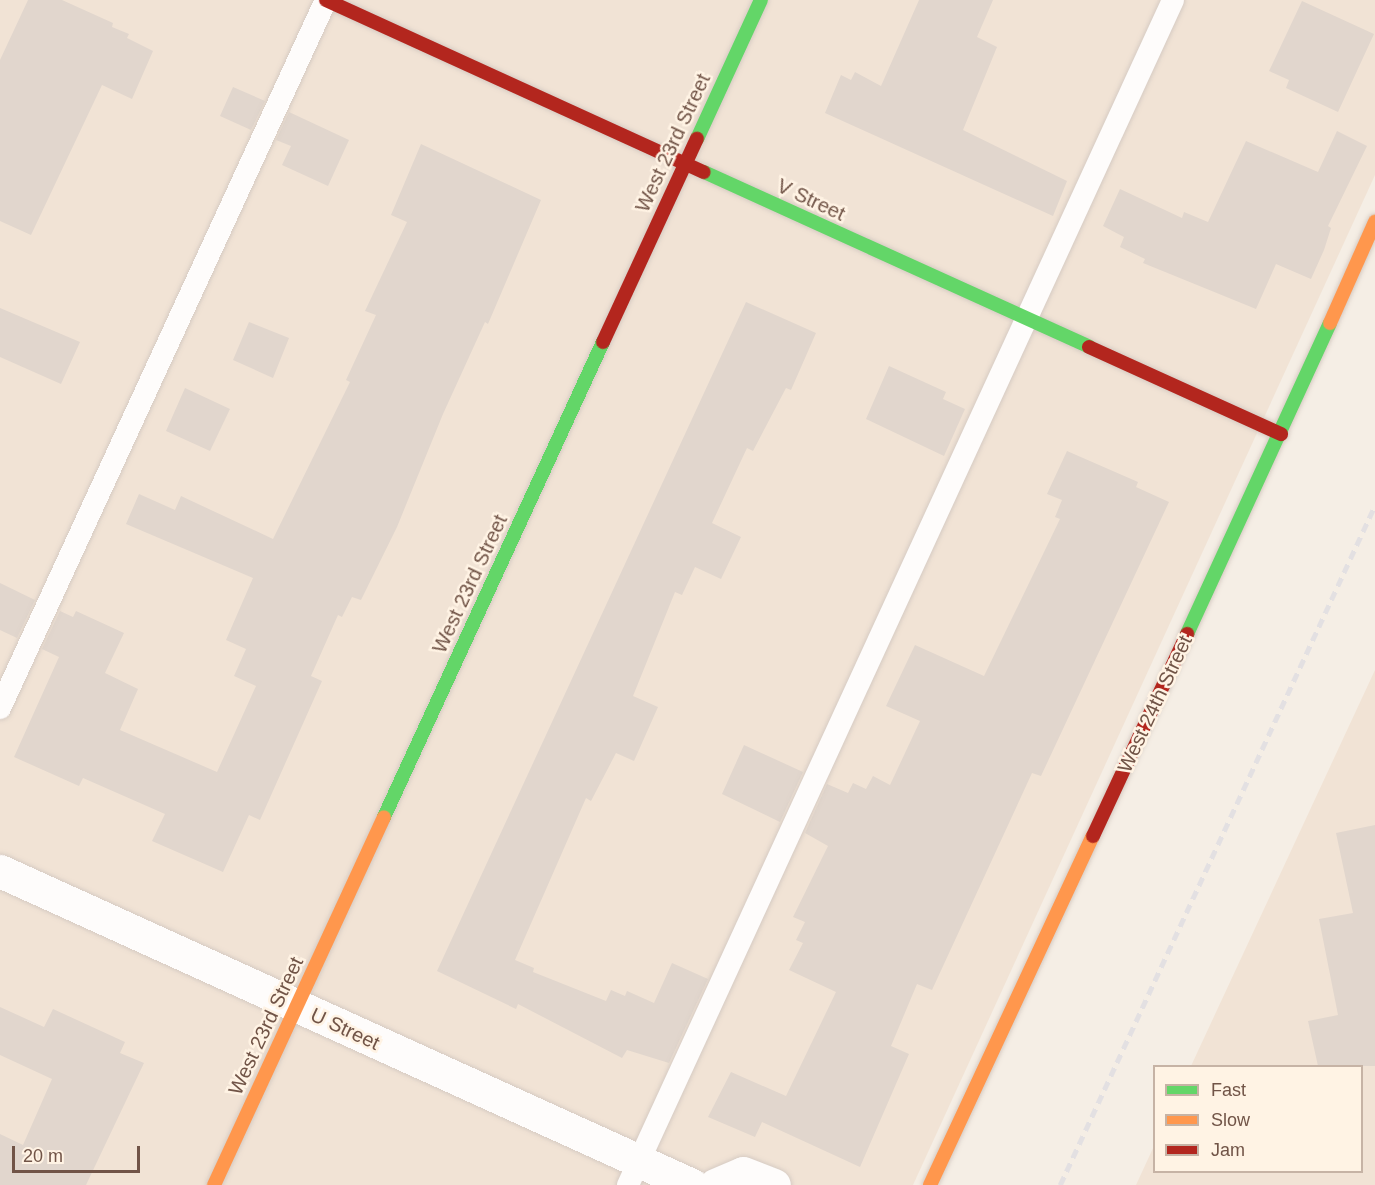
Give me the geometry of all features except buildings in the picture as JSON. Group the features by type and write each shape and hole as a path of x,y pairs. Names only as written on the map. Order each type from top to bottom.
{"street":[{"name":"V Street","path":"326,0 1281,434"},
{"name":"West 23rd Street","path":"214,1185 761,0"},
{"name":"West 24th Street","path":"930,1185 1281,434 1375,222"},
{"name":"U Street","path":"0,871 296,1007 633,1174 692,1185"},
{"path":"715,1185 743,1173 774,1185"}],"lane":[{"path":"0,708 326,0"},
{"path":"633,1174 1173,0"}],"shaded area":[{"path":"0,0 1375,0 1375,175 913,1185 0,1185"},
{"path":"1375,670 1375,1185 1136,1185 1153,1148 1153,1173 1363,1173 1363,1065 1191,1065"}],"railway":[{"path":"1060,1185 1375,505"}],"traffic: fast":[{"path":"697,139 761,0"},
{"path":"704,172 1089,347"},
{"path":"1187,634 1330,323"},
{"path":"384,817 603,342"}],"traffic: slow":[{"path":"1330,323 1375,222"},
{"path":"214,1185 384,817"},
{"path":"930,1185 1093,836"}],"traffic: jam":[{"path":"326,0 704,172"},
{"path":"603,342 697,139"},
{"path":"1089,347 1281,434"},
{"path":"1093,836 1187,634"}]}
